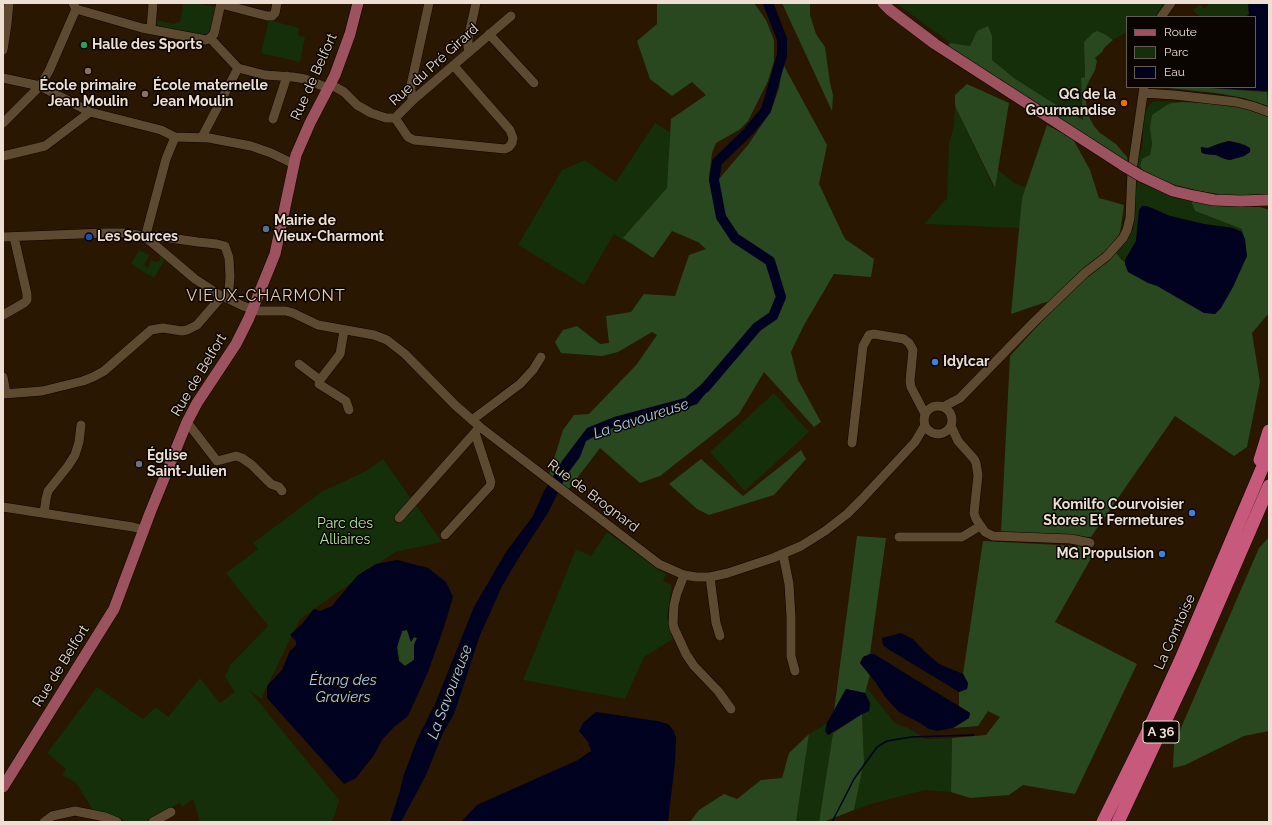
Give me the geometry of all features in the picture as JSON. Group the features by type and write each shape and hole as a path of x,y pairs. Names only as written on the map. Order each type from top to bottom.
{"highway":[{"path":"1239,525 1269,431"},
{"name":"La Comtoise","path":"1103,822 1164,695 1239,525 1269,452"},
{"name":"La Comtoise","path":"1118,822 1163,729 1225,590 1269,486"},
{"path":"1225,590 1269,510"}],"main road":[{"name":"Rue de Belfort","path":"3,787 114,609 187,422 197,403 236,344 252,310 275,254 296,155 335,75 350,34 358,3"},
{"path":"883,3 935,44 1141,176 1173,190 1214,200 1269,200"},
{"path":"1248,201 1269,205"}],"street":[{"path":"3,50 9,3"},
{"path":"150,29 153,3"},
{"path":"3,123 40,86 49,71 75,6 150,29 206,40 214,34 221,4 272,16 275,13 277,3"},
{"path":"413,100 411,85 429,3"},
{"path":"469,52 468,39 476,3"},
{"path":"1162,16 1171,3"},
{"name":"Rue du Pré Girard","path":"238,68 266,75 305,79 329,86 344,92 357,105 371,113 386,118 395,118 413,100 511,16"},
{"path":"489,34 534,83"},
{"path":"202,137 238,68 210,38"},
{"path":"395,118 408,137 414,140 504,149 509,147 513,138 510,130 454,66"},
{"path":"273,119 287,76"},
{"path":"3,78 40,86 90,112 161,130 175,137 202,137 251,146 294,164"},
{"path":"1090,543 1071,539 993,536 985,532 980,526 974,513 977,468 974,459 958,441 951,426 951,416 960,398 1035,320 1085,273 1107,256 1124,238 1130,218 1132,171 1144,90 1236,102 1269,112"},
{"path":"3,156 45,146 90,112"},
{"path":"147,239 166,159 175,137"},
{"path":"3,237 123,233 138,235 147,239 195,279 224,297 252,310"},
{"path":"3,377 5,393 42,391 83,381 104,370 151,330 163,328 182,331 197,325 210,309 224,297 229,289 229,258 225,246 156,236 147,239"},
{"path":"3,315 27,300 27,294 14,237"},
{"name":"Rue de Brognard","path":"252,310 293,313 318,325 344,331 374,335 387,340 405,354 455,405 472,420 477,430 548,479 659,564 684,575 710,577 749,567 800,546 825,531 847,514 915,442 925,425"},
{"path":"320,380 340,354 344,331"},
{"path":"852,443 864,346 869,335 874,334 904,339 909,343 913,350 910,381 911,387 925,414"},
{"path":"472,420 520,384 533,370 541,357"},
{"path":"299,364 320,380 320,384 346,401 349,410"},
{"path":"915,394 933,407"},
{"path":"951,426 943,433 932,433 925,425 925,414 933,407 943,407 960,398"},
{"path":"943,407 948,410 951,416"},
{"path":"187,422 217,461 236,456 242,458 252,465 271,484 279,487 282,491"},
{"path":"44,514 48,491 75,455 79,442 81,425"},
{"path":"399,518 477,430"},
{"path":"445,535 490,486 491,482 477,430"},
{"name":"Rue de Brognard","path":"915,442 932,433"},
{"path":"943,433 958,441"},
{"path":"3,507 144,530"},
{"path":"899,537 962,537 980,526"},
{"path":"783,554 789,584 791,656 795,671"},
{"path":"684,575 674,605 674,628 686,654 694,666 718,691 731,709"},
{"path":"710,577 716,623 720,636"},
{"path":"44,822 52,816 75,811 105,817 117,822"},
{"path":"153,822 171,812"}],"green space":[{"path":"182,3 195,3 215,7 209,33 202,36 158,27 156,25 155,20 174,24 180,21 183,7"},
{"path":"657,3 754,3 766,20 774,40 774,61 768,81 748,121 739,130 716,143 712,153 709,177 718,180 748,145 771,111 779,88 783,64 827,145 819,184 845,239 874,259 871,277 834,274 804,325 791,352 798,380 821,422 814,427 764,372 739,414 660,476 640,483 600,448 568,490 549,475 563,430 574,415 589,414 637,364 657,335 652,332 618,352 602,356 561,353 555,342 563,330 577,326 600,344 609,343 606,316 631,312 644,294 675,296 689,255 706,249 698,242 672,231 653,258 623,238 667,188 671,119 706,95 692,82 672,96 650,79 637,41 657,24"},
{"path":"782,3 810,3 810,15 816,34 825,47 833,95 832,111"},
{"path":"896,3 1166,3 1157,16 1126,16 1126,33 1113,40 1106,35 1084,49 1085,77 1081,78 1083,120 1014,78 992,60 992,36 977,31 970,46 950,43"},
{"path":"1209,3 1248,3 1249,14 1247,16 1199,16 1193,10 1200,4 1205,9"},
{"path":"269,20 299,28 298,35 305,37 300,62 261,53"},
{"path":"988,26 992,36 992,60 1014,78 1083,120 1081,78 1085,77 1084,42 1097,31 1113,40 1095,58 1097,61 1095,70 1085,92 1087,113 1094,126 1100,133 1116,144 1127,157 1128,162 948,46 950,43 970,46 977,31"},
{"path":"967,84 1009,103 995,188 955,106 955,95"},
{"path":"1168,88 1209,88 1267,92 1268,106 1244,98 1216,93"},
{"path":"1152,102 1183,102 1172,103 1151,140 1152,144 1150,155 1140,166 1142,170 1136,165 1142,149 1142,126 1145,113"},
{"path":"1172,103 1210,103 1244,108 1269,117 1269,194 1230,196 1200,191 1167,183 1142,170 1140,166 1142,159 1150,155 1152,144 1150,128 1152,115","holes":["1228,141 1240,143 1251,151 1244,156 1228,160 1216,155 1206,154 1200,148 1208,148"]},
{"path":"955,106 994,188 997,169 1016,184 1026,187 1022,198 1020,228 924,224 947,198 949,144 954,125"},
{"path":"655,123 670,132 669,189 630,244 614,234 584,285 518,245 562,170 585,160 616,182"},
{"path":"1047,125 1073,139 1090,170 1099,198 1124,205 1120,233 1111,246 1122,260 1152,282 1244,251 1242,229 1195,211 1191,201 1239,207 1260,207 1269,210 1269,313 1252,333 1260,382 1247,447 1234,456 1175,416 1091,537 1001,532 1010,356 1054,308 1046,302 1011,314 1022,198"},
{"path":"1134,180 1162,192 1191,201 1195,211 1242,229 1242,232 1233,228 1204,224 1166,215 1138,218 1136,241 1125,262 1116,252 1124,244 1133,229"},
{"path":"139,250 149,255 144,265 148,268 151,260 156,262 160,261 160,255 165,259 154,278 131,264"},
{"path":"774,393 809,432 745,491 710,452"},
{"path":"801,450 806,459 774,495 709,515 697,509 669,484 701,459 743,496"},
{"name":"Parc des Alliaires","path":"383,459 442,542 395,552 300,619 261,699 249,690 339,800 335,815 331,822 200,822 193,799 182,807 180,803 145,822 126,822 118,817 93,810 76,783 62,775 66,769 47,753 97,687 143,719 156,707 168,717 200,678 220,703 235,692 225,677 230,665 268,626 226,573 258,549 253,543 321,492 366,471"},
{"path":"607,532 666,574 663,581 672,585 667,618 673,639 644,657 625,699 523,680 576,549 591,556"},
{"path":"857,536 886,538 870,654 863,657 860,663 870,675 865,693 846,689 834,711"},
{"path":"1269,537 1269,731 1244,736 1185,765 1173,768 1174,744 1259,548"},
{"path":"983,541 1079,546 1094,553 1055,622 1137,664 1075,794 1023,785 1009,795 970,798 951,792 952,738 986,735 1000,717 988,711 978,726 953,728 969,718 970,713 959,706 959,692 967,689 968,683 963,674"},
{"path":"407,629 411,641 414,637 417,638 414,645 414,660 405,666 399,661 397,647 402,631"},
{"path":"866,687 895,723 910,729 926,739 952,738 951,792 925,790 854,810 864,763 862,714 869,711 870,703 865,693"},
{"path":"862,714 864,762 854,810 823,822 819,822 833,733"},
{"path":"827,723 825,731 828,735 833,733 819,822 796,822 809,734"},
{"path":"809,734 796,822 690,822 699,810 724,794 737,799 761,780 782,778 789,753"}],"water":[{"path":"1248,3 1269,3 1269,91 1213,88 1256,88 1256,16 1247,16 1249,14"},
{"path":"1229,141 1245,145 1250,148 1250,152 1244,156 1230,160 1201,152 1201,147 1208,148"},
{"path":"1142,206 1152,208 1170,216 1204,224 1233,228 1242,232 1245,239 1247,256 1233,287 1221,308 1215,314 1204,313 1157,286 1148,283 1128,272 1125,260 1136,241 1139,210"},
{"name":"La Savoureuse","path":"713,375 715,382 697,404 663,416 609,429 586,441 580,457 566,476 549,511 501,588 480,635 454,714 443,733 426,775 401,822 390,822 403,777 417,740 435,704 474,607 506,552 533,516 543,493 562,461 587,428 614,417 685,398"},
{"name":"Étang des Graviers","path":"397,560 428,568 446,582 453,597 428,672 408,716 394,727 382,740 374,755 356,778 344,784 267,698 267,686 282,670 290,651 296,645 296,641 290,635 302,624 314,609 320,611 332,606 358,575 376,564","holes":["407,630 411,642 414,637 417,638 414,645 414,660 405,666 399,661 397,647 402,631"]},
{"path":"901,633 913,639 939,664 963,674 968,683 967,689 959,692 883,645 882,638"},
{"path":"874,654 970,713 969,718 953,728 937,731 929,729 899,712 886,698 860,663 863,657"},
{"path":"846,689 865,693 870,703 869,711 828,735 825,731 827,723"},
{"path":"596,712 657,721 668,724 674,731 676,738 675,762 668,822 461,822 477,805 578,760 591,751 588,742 579,731 583,723"}],"waterway":[{"name":"La Savoureuse","path":"705,388 757,327 773,316 781,297 770,261 735,238 721,217 714,180 717,162 748,132 766,110 782,55 782,39 768,3"},
{"path":"832,822 854,779 877,747 887,741 911,737 974,735"}],"place":[{"name":"Halle des Sports","path":"84,45"},
{"name":"École primaire Jean Moulin","path":"88,71"},
{"name":"École maternelle Jean Moulin","path":"145,94"},
{"name":"QG de la Gourmandise","path":"1124,103"},
{"name":"Mairie de Vieux-Charmont","path":"266,229"},
{"name":"Les Sources","path":"89,237"},
{"name":"Idylcar","path":"935,362"},
{"name":"Église Saint-Julien","path":"139,464"},
{"name":"Komilfo Courvoisier Stores Et Fermetures","path":"1192,513"},
{"name":"MG Propulsion","path":"1162,554"}],"district":[{"name":"VIEUX-CHARMONT","path":"266,296"}]}
